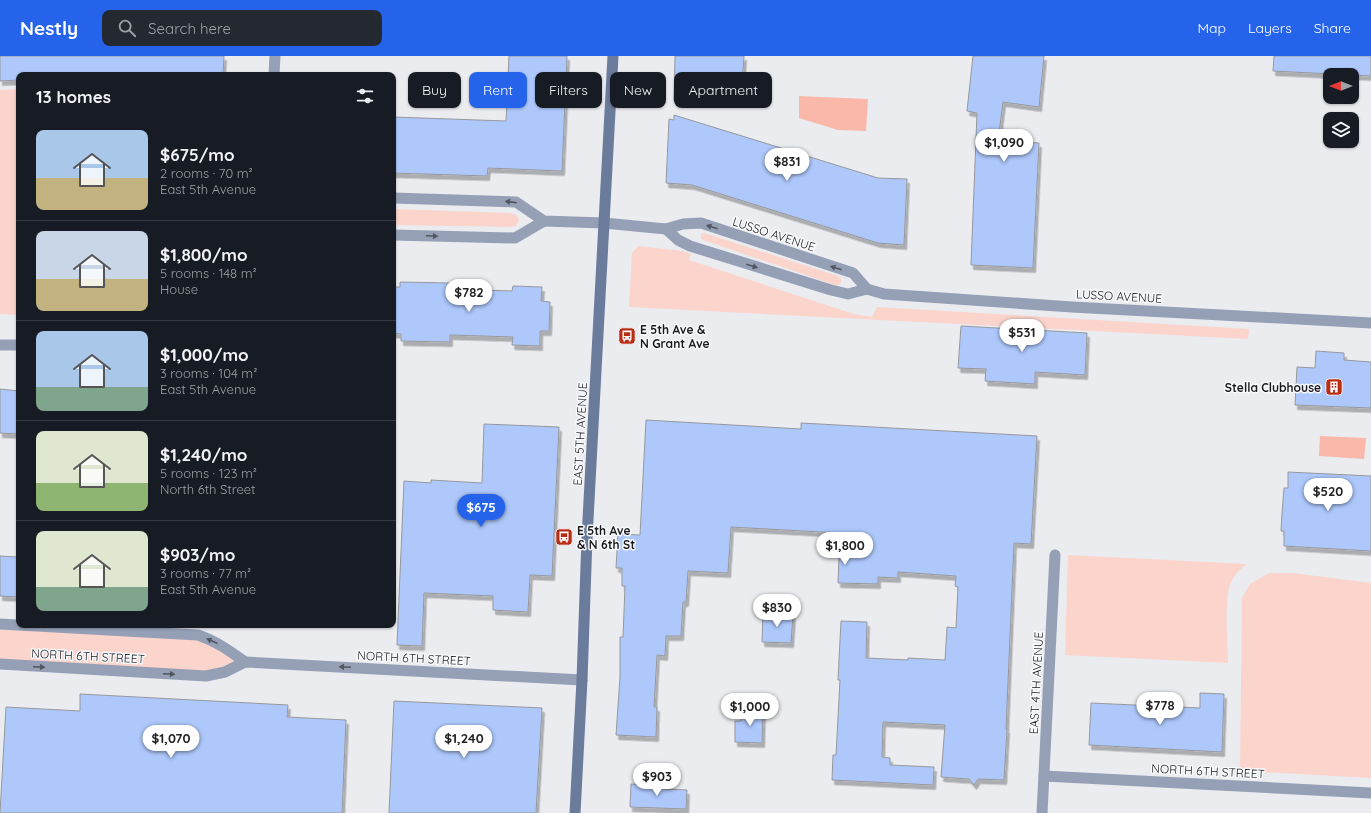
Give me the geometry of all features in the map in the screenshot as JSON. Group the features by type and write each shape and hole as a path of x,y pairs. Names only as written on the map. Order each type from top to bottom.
{"main road":[{"name":"EAST 5TH AVENUE","path":"575,813 587,538 613,56"}],"street":[{"path":"274,72 275,56"},
{"path":"396,198 516,202 544,221 515,238 396,235"},
{"name":"LUSSO AVENUE","path":"544,221 604,223 666,229 683,224 701,223 852,273 867,289 884,294 1072,307 1371,323"},
{"name":"LUSSO AVENUE","path":"666,229 678,240 690,246 831,290 848,294 867,289"},
{"path":"0,345 16,345"},
{"name":"EAST 4TH AVENUE","path":"1042,813 1055,555"},
{"path":"0,624 16,625"},
{"path":"72,628 198,635 212,640 244,662"},
{"name":"NORTH 6TH STREET","path":"0,664 206,676 225,672 244,662 582,680"},
{"name":"NORTH 6TH STREET","path":"1044,776 1371,793"}],"shaded area":[{"path":"16,89 16,315 0,314 0,90"},
{"path":"799,96 868,99 866,131 838,130 799,118"},
{"path":"396,209 510,213 516,215 519,220 516,226 396,225"},
{"path":"704,233 838,276 841,279 841,282 839,285 835,285 703,240 701,238 701,234"},
{"path":"638,246 683,251 691,254 689,260 854,314 872,317 877,307 1249,329 1248,339 629,307 632,253"},
{"path":"1320,436 1366,438 1364,459 1319,456"},
{"path":"1068,555 1247,564 1235,575 1229,588 1227,608 1228,663 1065,655"},
{"path":"1269,573 1293,573 1371,583 1371,778 1240,771 1242,598 1250,584"},
{"path":"0,624 16,625 16,628 72,628 198,635 245,662 225,672 0,664"}],"building":[{"path":"0,56 224,56 223,72 16,72 16,80 0,81"},
{"path":"509,56 567,56 566,72 535,72 535,108 565,108 562,171 488,168 487,176 396,173 396,117 506,121 507,108 527,108 527,72 508,72"},
{"path":"675,56 744,56 743,72 675,72"},
{"path":"973,56 1044,56 1039,107 1003,102 998,141 1039,143 1033,268 971,265 977,113 967,111"},
{"path":"1274,56 1371,56 1371,76 1359,75 1359,68 1323,68 1323,74 1273,71"},
{"path":"674,115 878,178 907,179 904,245 878,243 692,185 666,183 669,119 674,120"},
{"path":"400,282 450,283 450,289 512,291 513,286 542,287 541,301 550,302 549,331 540,331 540,346 512,345 513,337 450,335 450,342 401,341 401,334 396,333 396,287 400,287"},
{"path":"961,326 1087,333 1085,375 1035,372 1035,384 985,381 986,369 958,368"},
{"name":"Stella Clubhouse","path":"1316,351 1344,353 1344,360 1371,362 1371,408 1295,405 1297,367 1315,368"},
{"path":"0,389 16,391 16,434 0,433"},
{"path":"646,420 801,429 801,423 1037,436 1031,544 1014,543 1004,780 978,779 974,785 969,779 941,777 945,725 883,722 882,757 890,758 890,765 934,767 933,785 832,780 833,755 836,755 840,680 838,680 841,621 867,622 866,658 945,660 947,627 956,628 958,587 955,586 956,576 898,572 898,578 878,577 878,584 838,583 840,533 731,527 728,573 688,571 686,602 683,602 681,636 666,636 665,656 657,655 654,707 657,707 656,737 616,735 620,677 620,637 623,637 625,586 622,586 622,568 616,568 618,534 640,535"},
{"path":"484,424 559,427 552,576 530,575 528,612 493,610 493,596 424,593 422,646 397,645 404,481 431,483 431,480 482,483"},
{"path":"1288,472 1371,476 1371,551 1284,546 1284,531 1281,531 1284,488 1288,488"},
{"path":"0,556 16,557 16,597 0,596"},
{"path":"763,613 793,614 791,643 762,642"},
{"path":"1200,693 1224,694 1222,752 1089,745 1091,703 1200,708"},
{"path":"80,694 288,705 287,717 346,720 342,813 0,813 6,707 80,711"},
{"path":"394,701 542,708 536,813 389,813"},
{"path":"741,711 763,711 762,743 735,742 735,721 741,721"},
{"path":"631,784 663,786 663,789 687,790 686,809 630,807"}],"place":[{"name":"E 5th Ave & N Grant Ave","path":"627,336"},
{"name":"Stella Clubhouse","path":"1334,387"},
{"name":"E 5th Ave & N 6th St","path":"564,537"}]}
